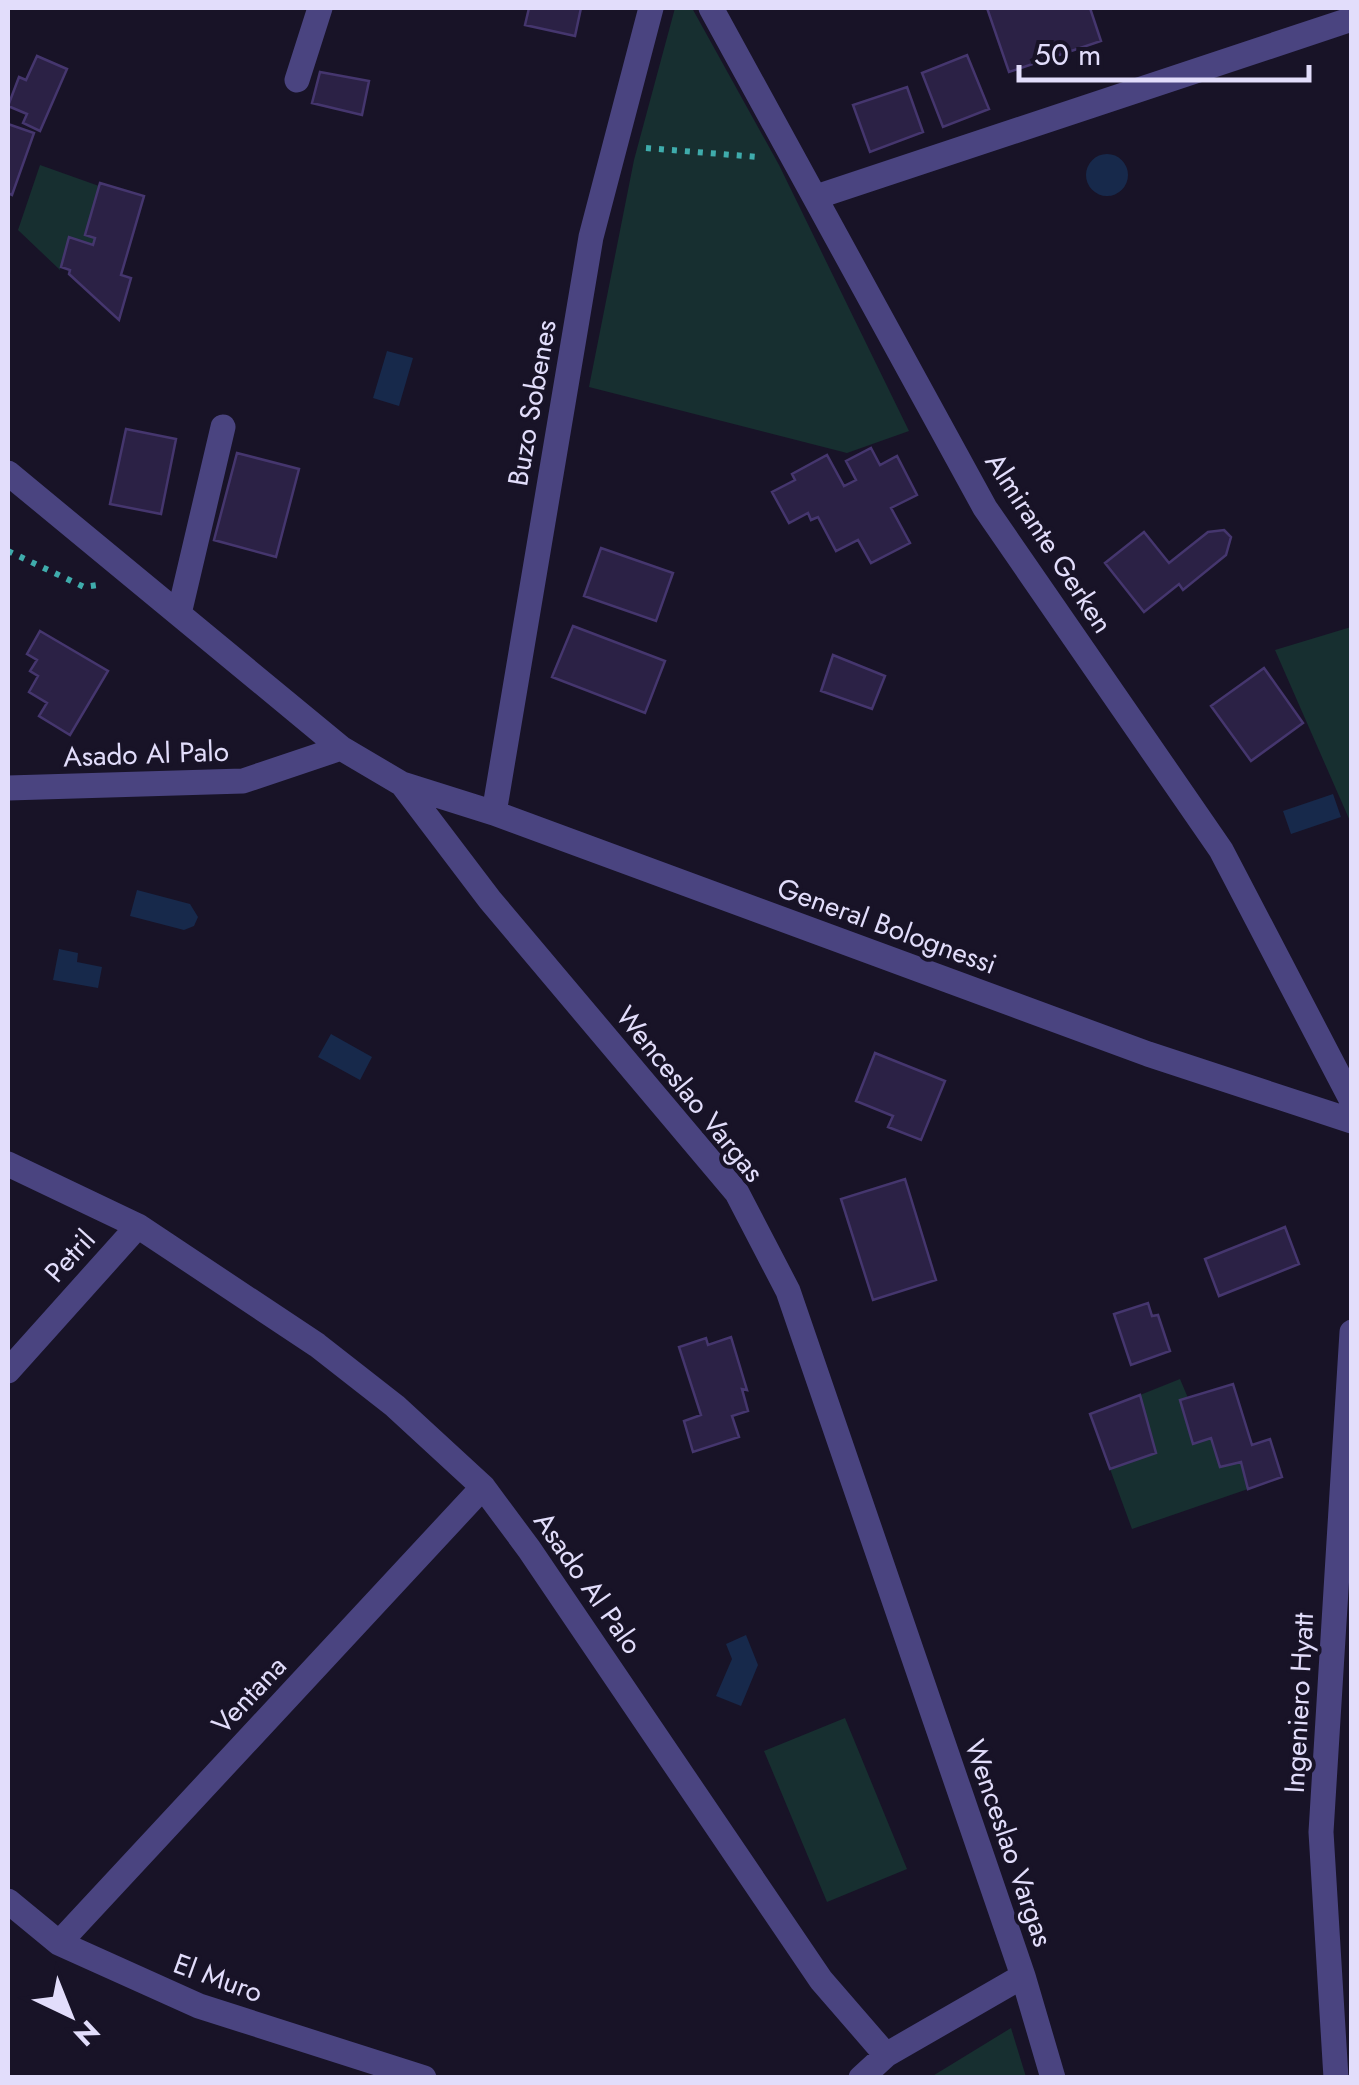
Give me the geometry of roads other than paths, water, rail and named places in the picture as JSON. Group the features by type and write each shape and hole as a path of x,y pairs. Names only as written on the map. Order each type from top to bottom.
{"street":[{"path":"297,80 320,8"},
{"name":"Buzo Sobenes","path":"494,813 590,236 652,8"},
{"name":"Almirante Gerken","path":"710,8 984,508 1222,850 1352,1101"},
{"path":"816,197 1352,19"},
{"path":"179,614 223,427"},
{"name":"Wenceslao Vargas","path":"8,473 341,748 402,784 490,900 737,1193 788,1291 1023,1976 1053,2078"},
{"name":"Asado Al Palo","path":"8,788 244,781 341,748"},
{"name":"General Bolognessi","path":"402,784 494,813 1148,1054 1352,1121"},
{"name":"Asado Al Palo","path":"8,1164 138,1226 318,1345 394,1406 483,1487 822,1980 886,2055"},
{"name":"Petril","path":"8,1370 138,1226"},
{"name":"Ingeniero Hyatt","path":"1336,2078 1321,1832 1352,1332"},
{"name":"Ventana","path":"59,1943 483,1487"},
{"name":"El Muro","path":"8,1901 59,1943 199,2006 424,2078"},
{"path":"861,2078 886,2055 1023,1976"}],"water":[{"path":"1107,154 1122,160 1128,175 1122,190 1107,196 1092,190 1086,175 1092,160"},
{"path":"387,351 413,358 399,406 373,398"},
{"path":"1333,794 1341,817 1291,834 1283,811"},
{"path":"137,890 190,904 198,917 194,926 184,930 130,916"},
{"path":"59,949 78,953 77,962 102,967 98,988 53,980"},
{"path":"331,1034 372,1057 360,1080 318,1057"},
{"path":"746,1635 758,1665 741,1706 716,1696 732,1659 726,1644"}]}
